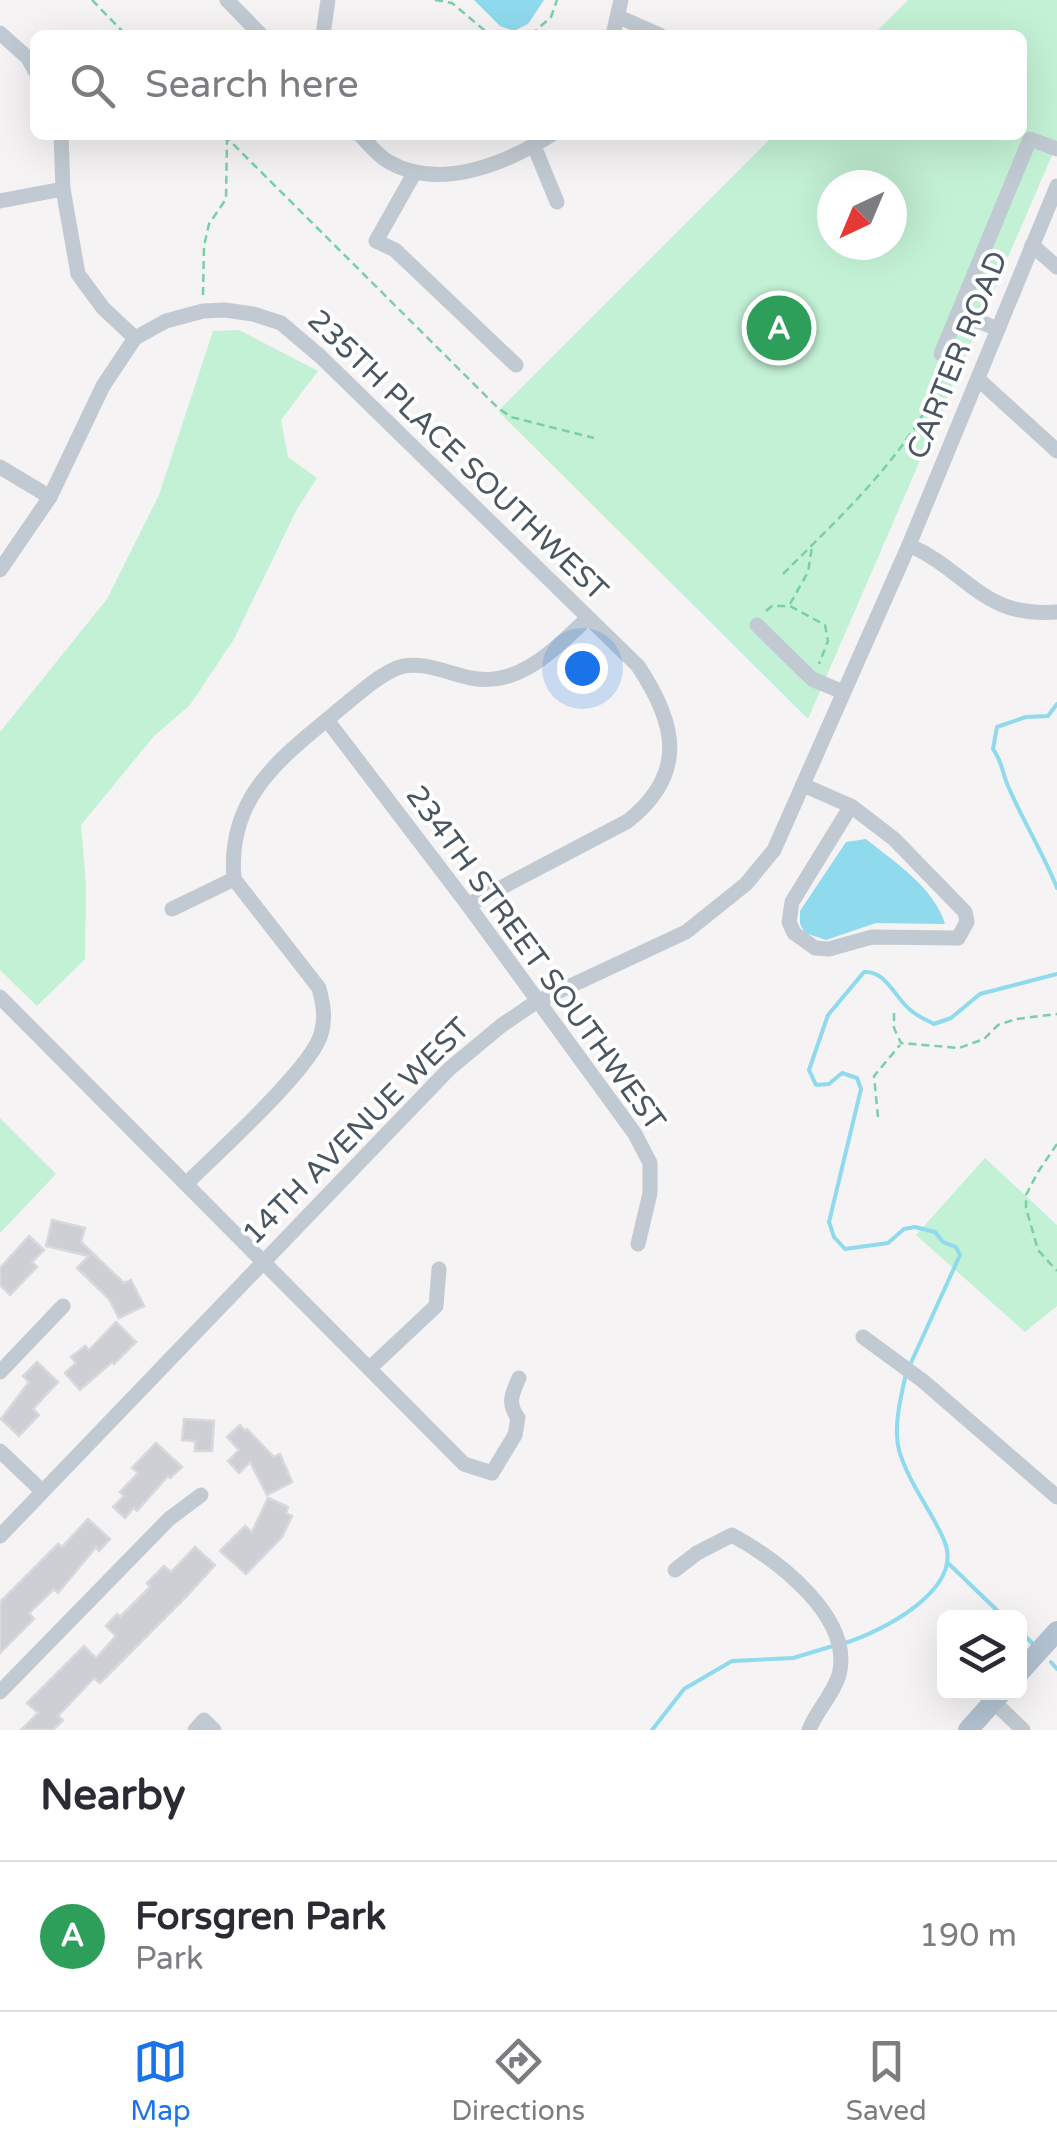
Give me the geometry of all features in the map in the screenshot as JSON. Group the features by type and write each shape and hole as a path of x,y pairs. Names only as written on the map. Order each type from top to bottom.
{"main road":[{"path":"1027,1664 1057,1630"},
{"path":"968,1730 995,1700"}],"street":[{"path":"227,0 256,30"},
{"path":"324,30 328,0"},
{"path":"620,8 653,30"},
{"path":"0,33 30,62"},
{"path":"940,354 1030,139 1057,149"},
{"path":"0,570 50,497 103,386 135,338 103,308 78,274 63,189 60,140"},
{"path":"365,140 387,161 436,177 464,172 543,140"},
{"path":"534,146 557,202"},
{"path":"415,172 376,241 395,250 516,365"},
{"name":"CARTER ROAD","path":"908,545 1057,186"},
{"path":"0,201 63,189"},
{"path":"1032,244 1057,266"},
{"name":"235TH PLACE SOUTHWEST","path":"135,338 166,321 202,311 252,314 281,324 321,357 638,666 660,699 670,754 649,804 628,821 468,906"},
{"path":"958,313 998,329"},
{"path":"978,379 1057,451"},
{"path":"0,467 50,497"},
{"path":"908,545 931,556 999,606 1019,612 1057,612"},
{"name":"14TH AVENUE WEST","path":"0,1536 449,1068 536,1002 686,932 746,884 774,850 908,545"},
{"path":"186,1184 307,1062 321,1037 324,1010 319,988 234,879 232,852 238,822 255,788 288,752 326,720 400,666 436,668 475,680 506,676 536,665 588,618"},
{"path":"757,625 812,679 842,692"},
{"name":"234TH STREET SOUTHWEST","path":"326,720 635,1134 650,1164 650,1193 638,1244"},
{"path":"803,786 851,806 894,838 966,912 968,922 958,938 872,937 829,949 815,948 794,933 789,922 792,902 851,806"},
{"path":"172,909 234,879"},
{"path":"0,997 464,1464 492,1473 515,1435 518,1418 511,1409 510,1398 519,1378"},
{"path":"370,1368 436,1306 439,1268"},
{"path":"0,1372 63,1306"},
{"path":"863,1337 923,1381 1057,1497"},
{"path":"0,1450 42,1491"},
{"path":"0,1692 169,1519 201,1495"},
{"path":"675,1570 732,1535 764,1552 820,1606 833,1626 841,1659 838,1679 809,1730"},
{"path":"1000,1700 1023,1730"}],"path":[{"path":"92,0 121,30"},
{"path":"434,0 452,3 484,30"},
{"path":"537,30 550,17 557,0"},
{"path":"202,311 204,246 209,224 226,199 225,140"},
{"path":"229,140 498,408 511,417 594,438"},
{"path":"782,574 877,477 923,416 946,371 940,354"},
{"path":"790,606 808,572 812,545"},
{"path":"757,625 772,606 790,606 825,625 828,632 824,653 812,679"},
{"path":"894,1014 894,1028 901,1044"},
{"path":"901,1044 959,1048 984,1039 998,1024 1057,1014"},
{"path":"878,1117 874,1076 901,1044"},
{"path":"1057,1144 1026,1194 1026,1208 1038,1250 1057,1272"}],"green space":[{"path":"908,0 1057,0 1057,144 808,719 498,411 769,140 1027,140 1027,30 878,30"},
{"path":"239,330 318,371 281,420 288,457 317,478 297,509 234,639 190,705 154,736 81,825 86,885 85,959 37,1006 0,970 0,732 107,599 159,495 213,331"},
{"path":"0,1118 56,1174 0,1233"},
{"path":"985,1158 1057,1225 1057,1306 1025,1332 916,1235"}],"water":[{"path":"474,0 544,0 528,24 516,30 500,26"},
{"path":"866,839 923,887 945,924 876,923 826,940 805,933 800,911 846,842"}],"building":[{"path":"52,1220 85,1228 81,1242 124,1283 131,1280 144,1306 119,1318 109,1299 77,1268 89,1256 46,1246"},
{"path":"29,1236 44,1250 32,1262 37,1267 10,1295 0,1285 0,1268"},
{"path":"116,1322 136,1342 80,1390 65,1373 76,1363 71,1357 85,1346 89,1350"},
{"path":"37,1362 58,1382 33,1409 39,1415 19,1436 1,1419 29,1382 23,1376"},
{"path":"184,1419 214,1421 212,1451 195,1451 195,1441 182,1440"},
{"path":"240,1425 274,1457 280,1454 292,1482 267,1495 250,1462 239,1473 228,1461 239,1450 227,1437"},
{"path":"156,1443 182,1467 125,1518 113,1507 124,1496 120,1492 138,1473 132,1468"},
{"path":"268,1498 288,1507 286,1513 292,1516 282,1537 246,1574 220,1551 245,1526 252,1532"},
{"path":"88,1519 110,1539 99,1551 96,1547 58,1593 54,1589 29,1613 34,1619 0,1653 0,1602"},
{"path":"195,1547 215,1565 186,1597 100,1683 94,1678 58,1716 63,1720 53,1730 21,1730 38,1713 27,1703 84,1646 96,1658 116,1636 106,1626 150,1587 147,1583 164,1566 171,1572"}],"waterway":[{"path":"1057,704 1048,716 1026,717 997,727 993,749 1057,888"},
{"path":"910,1365 960,1255 956,1247 943,1242 935,1232 915,1227 904,1229 888,1243 845,1249 834,1237 829,1222 861,1089 857,1078 842,1073 829,1084 816,1085 809,1070 828,1015 864,972 879,976 907,1007 934,1024 951,1018 980,994 1057,974"},
{"path":"842,1644 877,1630 915,1607 943,1576 947,1558 944,1540 908,1473 897,1441 906,1374"},
{"path":"949,1564 997,1610"},
{"path":"1027,1638 1033,1644"},
{"path":"652,1730 684,1689 732,1661 793,1658 833,1646"},
{"path":"1051,1662 1057,1669"}],"place":[{"name":"Forsgren Park","path":"779,328"}]}
